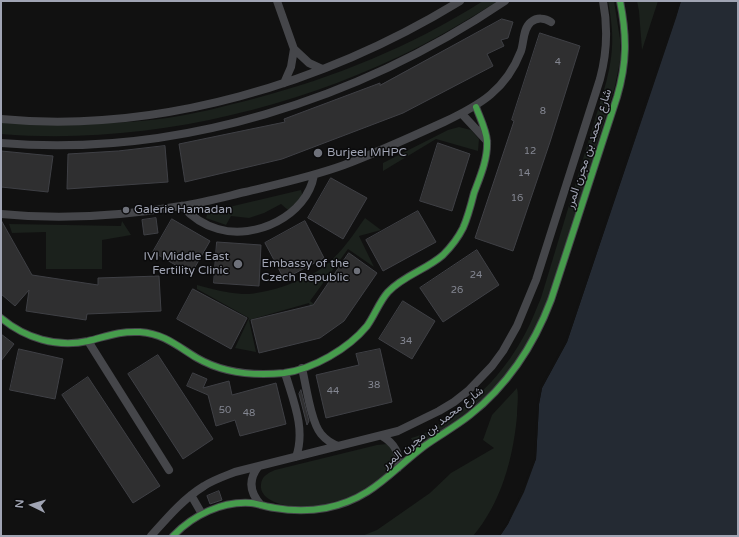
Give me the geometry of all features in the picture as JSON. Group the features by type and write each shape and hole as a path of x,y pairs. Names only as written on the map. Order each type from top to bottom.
{"street":[{"path":"277,1 294,49 309,63 322,70"},
{"path":"1,119 56,121 102,120 144,115 206,104 284,83 322,70 388,41 460,1"},
{"path":"1,143 49,146 116,143 211,128 275,111 337,90 398,63 457,31 505,1"},
{"path":"595,1 605,14"},
{"name":"شارع محمد بن مجرن المرر","path":"151,536 191,495 219,478 235,472 398,431 434,414 468,391 492,366 503,351 517,326 536,280 600,79 607,41 605,14 602,1"},
{"name":"شارع محمد بن مجرن المرر","path":"173,536 186,524 202,514 215,508 234,504 252,503 288,510 314,510 341,504 354,499 372,490 423,447 464,419 484,403 511,375 527,352 538,332 554,292 621,83 625,61 626,38 620,1"},
{"path":"1,214 35,216 93,216 125,214 182,206 314,175 375,153 476,107 498,89 512,71 522,48 526,29 531,22 539,18 548,19 551,22"},
{"path":"284,83 291,67 294,49"},
{"path":"1,318 14,327 40,339 68,344 88,341 119,332 143,332 166,338 182,347 198,359 227,370 250,374 285,373 324,359 346,345 367,325 382,300 395,285 436,261 452,245 464,226 484,166 487,149 487,141 476,107"},
{"path":"462,114 487,141"},
{"path":"182,206 198,221 218,229 237,232 257,229 275,223 298,206 309,191 314,175"},
{"path":"88,341 169,470"},
{"path":"302,368 313,417 318,430 327,440 339,446"},
{"path":"285,373 300,428 300,443 296,457"},
{"name":"شارع محمد بن مجرن المرر","path":"382,436 391,442 397,452 399,463 398,468"},
{"path":"258,467 254,472 251,483 253,496 261,505"},
{"path":"191,495 202,514"}],"shaded area":[{"path":"483,1 498,1 436,38 398,57 352,77 304,95 254,109 204,121 153,130 102,135 51,136 1,134 1,123 84,124 146,121 210,110 253,99 314,81 372,59 428,33"},
{"path":"608,1 614,1 620,39 620,61 615,86 549,300 535,335 502,385 418,452 411,438 424,433 457,412 480,393 501,371 528,328 541,298 611,62 612,33"},
{"path":"637,1 658,1 642,50 639,11"},
{"path":"681,1 738,1 738,536 500,536 508,524 536,459 539,404 542,388 567,342"},
{"path":"459,127 471,130 479,139 478,151 436,139 383,171 383,163 448,130"},
{"path":"301,190 303,197 288,210 281,204 264,213 249,218 231,216 226,225 206,218 208,212"},
{"path":"365,218 381,230 359,236 374,267 348,249 310,301 326,313 315,319 309,303 249,320 256,352 235,348 249,318 197,289 197,285 242,294 262,292 286,286 318,271 332,260 347,243"},
{"path":"122,221 131,235 102,240 102,269 46,269 46,232 12,233 9,224 121,226"},
{"path":"517,388 517,416 509,464 498,495 491,509 473,536 362,536 377,530 430,493 451,473 494,448 483,440 492,415"},
{"path":"387,444 395,448 397,470 359,496 314,507 299,507 272,501 266,497 262,491 261,484 264,477 275,470 377,445"}],"pier":[{"path":"679,1 681,1 676,18 567,342 542,388 539,404 536,459 524,492 508,524 500,536 498,536 507,523 522,491 534,459 537,404 540,387 565,342"}],"building":[{"path":"502,19 513,22 508,38 501,40 504,46 487,54 493,66 403,113 282,159 185,182 179,144 285,122 284,119 380,83 380,85"},
{"path":"540,33 580,46 550,142 513,251 475,238 514,121 512,120"},
{"path":"438,143 470,154 452,211 420,201"},
{"path":"165,146 168,182 67,189 68,154"},
{"path":"1,151 53,156 48,192 1,187"},
{"path":"331,178 367,198 343,239 308,218"},
{"path":"418,211 436,242 383,271 366,240"},
{"path":"156,218 158,233 144,235 142,220"},
{"path":"172,219 210,241 191,274 153,252"},
{"path":"1,220 32,275 98,285 98,278 159,276 161,311 87,314 86,320 26,311 29,290 15,306 1,294"},
{"path":"305,221 324,258 284,279 265,243"},
{"name":"IVI Middle East Fertility Clinic","path":"217,242 261,245 259,286 214,283"},
{"path":"477,250 499,285 443,322 420,288"},
{"path":"349,253 377,273 344,321 320,338 259,353 251,320 313,305"},
{"path":"193,289 247,318 231,349 177,319"},
{"path":"403,301 435,321 412,359 379,339"},
{"path":"1,334 14,344 1,361"},
{"path":"19,349 63,359 55,399 10,390"},
{"path":"380,349 392,402 326,418 316,375 359,365 356,354"},
{"path":"158,355 213,439 183,459 128,374"},
{"path":"193,373 207,379 203,388 229,381 232,395 276,383 286,424 240,436 235,420 216,426 208,395 187,386"},
{"path":"88,377 160,486 133,503 62,395"},
{"path":"301,390 309,421 307,425 299,394"},
{"path":"219,491 222,500 210,504 207,496"}],"cycle path":[{"path":"173,536 181,528 199,516 229,504 251,503 272,508 307,510 326,508 342,504 368,492 423,447 470,415 484,403 508,377 519,363 537,333 551,300 617,97 623,73 625,49 624,26 620,1"},
{"path":"1,318 20,331 42,340 53,342 76,343 126,332 149,333 170,341 207,363 228,370 250,374 284,373 307,367 329,357 350,342 367,326 382,300 394,286 429,265 443,255 452,246 463,228 468,215 486,154 487,141 476,107"}],"place":[{"name":"Burjeel MHPC","path":"318,153"},
{"name":"Galerie Hamadan","path":"126,210"},
{"name":"IVI Middle East Fertility Clinic","path":"238,264"},
{"name":"Embassy of the Czech Republic","path":"357,271"}]}
